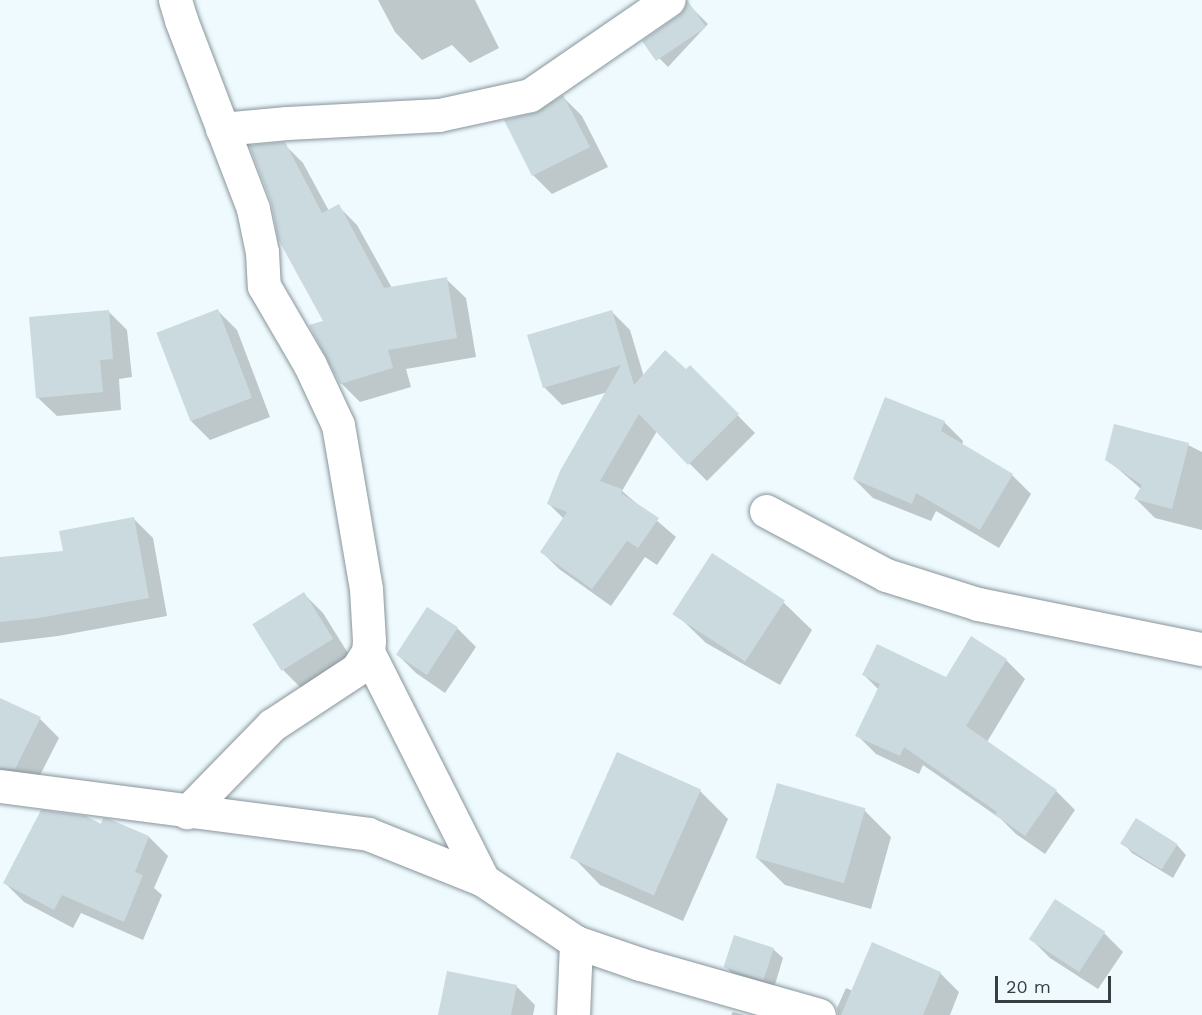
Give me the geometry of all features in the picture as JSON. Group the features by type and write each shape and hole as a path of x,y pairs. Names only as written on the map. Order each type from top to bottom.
{"street":[{"path":"176,0 222,129 254,209 262,252 264,286 310,365 338,425 366,589 368,652 483,880"},
{"path":"222,129 287,123 439,115 530,95 668,0"},
{"path":"766,511 886,575 927,588 978,604 1202,649"},
{"path":"187,812 272,725 357,669 368,652"},
{"path":"0,786 368,834 483,880 576,942 640,964 819,1015"},
{"path":"573,1015 576,942"}],"building":[{"path":"687,0 706,27 656,61 642,41 679,15"},
{"path":"563,95 590,147 532,176 504,120 534,113"},
{"path":"285,142 322,213 339,204 384,288 447,277 457,338 388,350 393,368 340,384 309,325 323,321 278,239 271,202 249,145"},
{"path":"218,309 252,398 190,421 156,333"},
{"path":"109,310 113,359 100,360 103,392 36,398 29,317"},
{"path":"612,310 634,385 665,350 686,369 690,365 739,414 688,465 639,414 600,481 622,489 621,493 659,518 638,548 627,541 592,589 540,552 567,512 547,504 560,471 621,365 543,388 527,335"},
{"path":"885,397 945,421 941,431 1013,474 980,530 916,493 912,504 853,479"},
{"path":"1114,424 1189,443 1172,509 1134,499 1142,485 1105,460"},
{"path":"134,517 149,598 39,618 0,622 0,557 63,551 59,531"},
{"path":"712,553 785,600 745,662 672,614"},
{"path":"304,592 333,639 281,671 252,624"},
{"path":"427,607 458,627 427,675 396,655"},
{"path":"971,636 1007,659 966,726 1057,790 1025,836 995,815 997,812 904,747 900,756 855,736 880,684 862,675 877,644 946,677"},
{"path":"0,698 41,717 15,769 0,768"},
{"path":"617,752 701,789 654,895 570,858"},
{"path":"777,783 865,808 844,883 756,858"},
{"path":"41,810 86,816 101,824 103,818 109,819 149,836 135,872 143,875 124,922 62,895 54,910 3,883"},
{"path":"1136,818 1178,844 1162,869 1120,843"},
{"path":"1055,899 1105,932 1079,972 1029,939"},
{"path":"734,935 774,948 763,980 723,967"},
{"path":"872,942 941,972 923,1015 841,1015"},
{"path":"447,971 517,985 511,1015 438,1015"}]}
